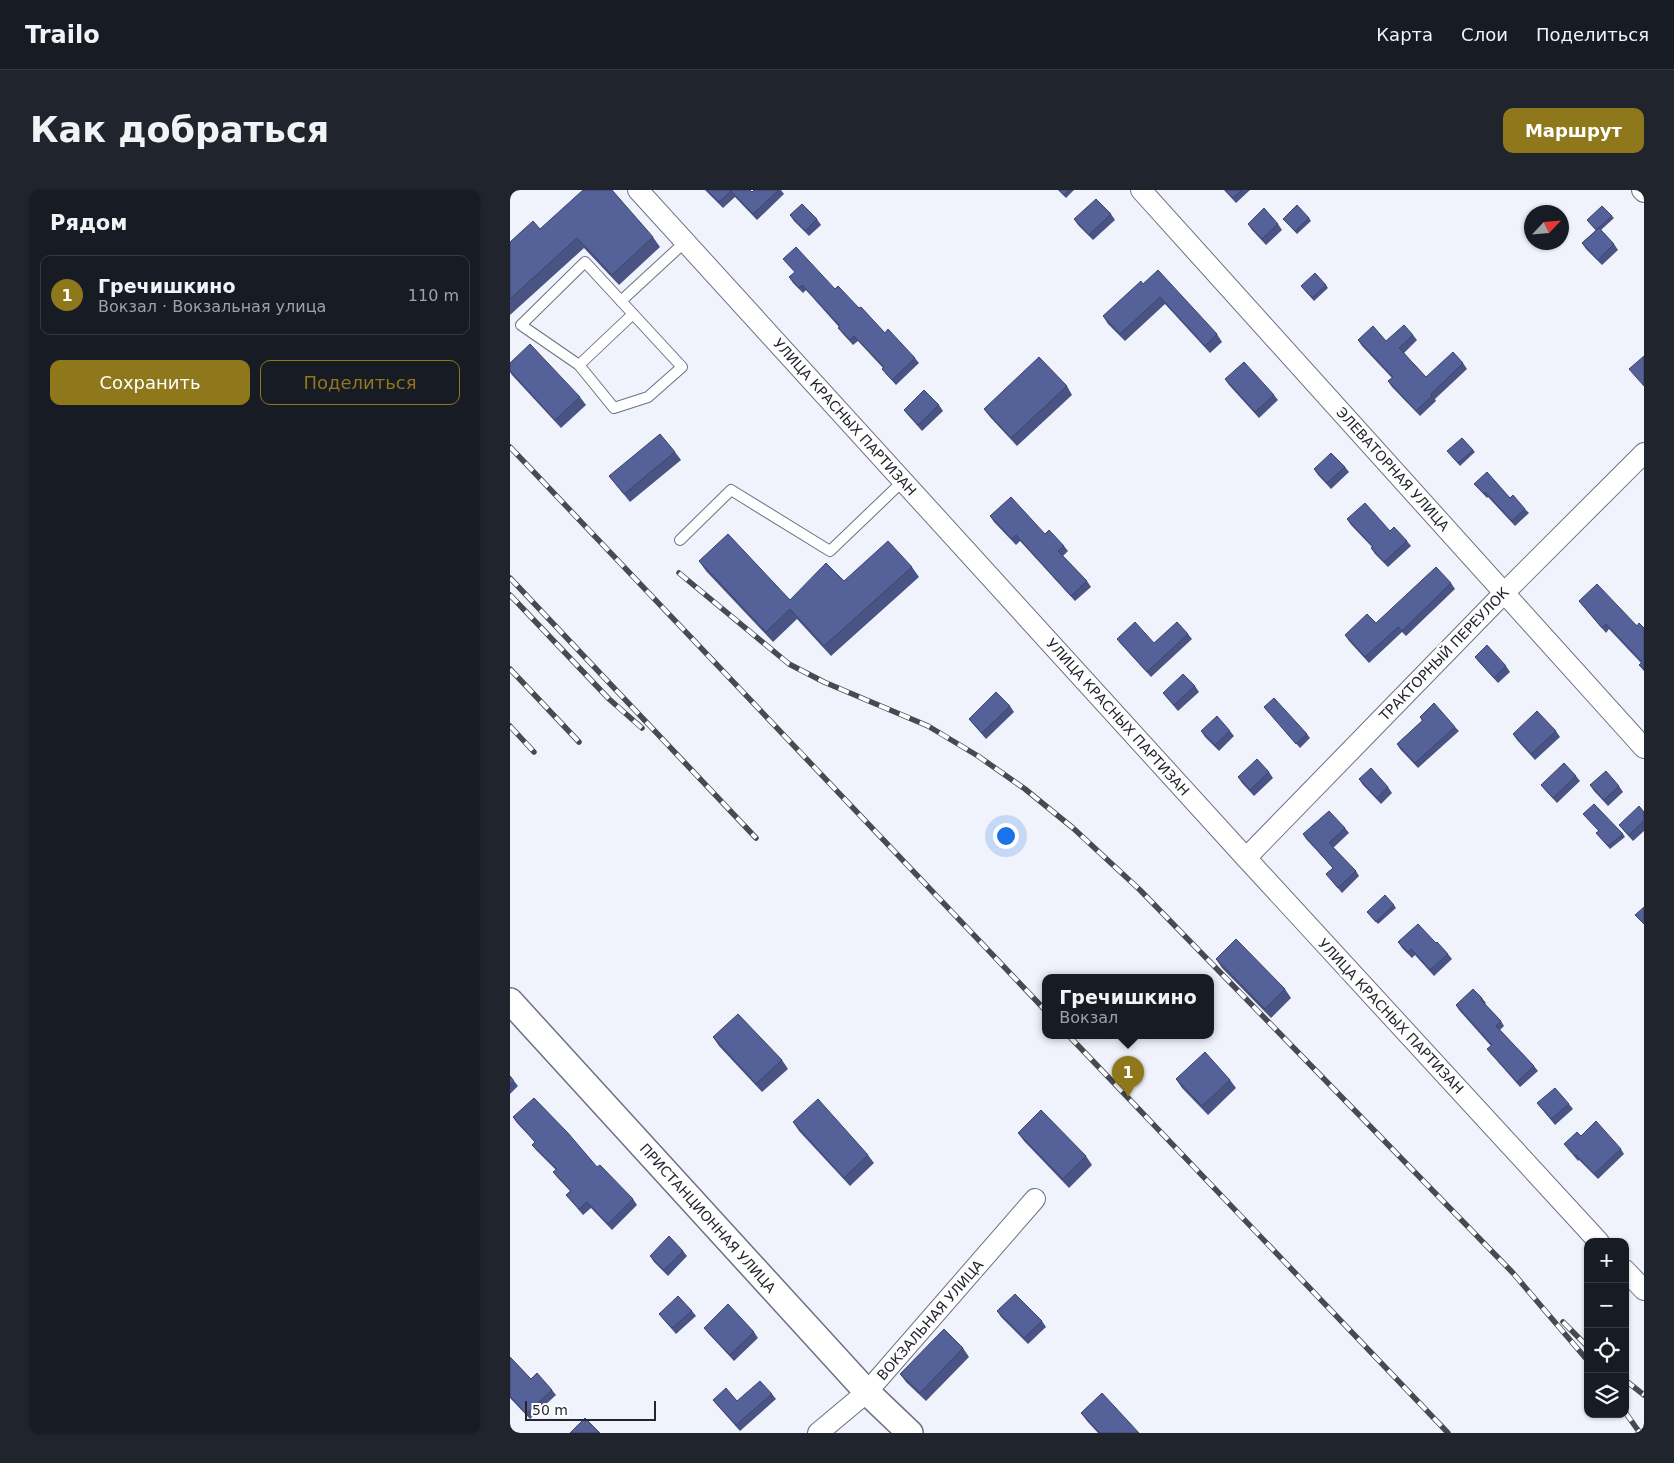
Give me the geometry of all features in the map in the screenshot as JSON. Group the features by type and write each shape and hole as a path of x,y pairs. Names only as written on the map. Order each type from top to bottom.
{"street":[{"name":"УЛИЦА КРАСНЫХ ПАРТИЗАН","path":"638,190 1246,858 1595,1238"},
{"name":"ЭЛЕВАТОРНАЯ УЛИЦА","path":"1141,190 1644,748"},
{"name":"ТРАКТОРНЫЙ ПЕРЕУЛОК","path":"1246,858 1644,452"},
{"name":"ПРИСТАНЦИОННАЯ УЛИЦА","path":"510,1001 867,1392 910,1433"},
{"name":"ВОКЗАЛЬНАЯ УЛИЦА","path":"818,1433 867,1392 1035,1199"},
{"path":"1629,1274 1644,1290"}],"lane":[{"path":"621,300 685,242"},
{"path":"585,262 621,300 682,367 648,397 614,408 579,366 521,325 585,262"},
{"path":"579,366 633,314"},
{"path":"680,540 730,490 830,552 903,481"}],"building":[{"path":"583,190 612,190 653,237 612,275 577,238 510,299 510,242 533,221 540,229"},
{"path":"707,190 750,190 752,192 754,190 779,190 753,214 731,191 719,202"},
{"path":"1059,190 1069,190 1064,195"},
{"path":"1225,190 1242,190 1233,198"},
{"path":"1096,199 1111,214 1089,235 1074,219"},
{"path":"802,204 817,219 805,231 790,215"},
{"path":"1297,205 1309,218 1295,231 1283,219"},
{"path":"1602,206 1612,216 1596,230 1587,220"},
{"path":"1264,208 1278,224 1262,239 1248,224"},
{"path":"1599,228 1614,244 1598,260 1582,243"},
{"path":"796,247 835,289 838,286 885,333 888,329 915,358 892,380 882,369 884,367 854,336 850,340 838,328 840,326 802,285 799,288 789,277 795,272 783,259"},
{"path":"1158,270 1217,334 1205,346 1160,297 1120,334 1103,316 1141,281 1143,284"},
{"path":"1315,273 1326,285 1312,298 1301,286"},
{"path":"1404,325 1413,335 1399,348 1426,377 1453,352 1463,363 1416,411 1388,381 1393,377 1358,340 1373,326 1386,341"},
{"path":"530,344 580,397 555,420 510,371 510,363"},
{"path":"1644,356 1644,386 1629,369"},
{"path":"1039,357 1067,386 1011,438 984,409"},
{"path":"1244,362 1274,395 1255,412 1225,379"},
{"path":"924,390 939,405 918,425 904,410"},
{"path":"660,434 675,452 624,494 609,476"},
{"path":"1462,438 1473,450 1458,463 1447,451"},
{"path":"1331,453 1345,467 1327,483 1314,469"},
{"path":"1487,472 1510,498 1513,495 1525,509 1512,521 1485,492 1484,494 1474,484"},
{"path":"1011,497 1045,534 1049,530 1064,546 1058,551 1087,581 1071,596 1016,535 1012,539 990,516"},
{"path":"1365,503 1390,531 1394,527 1407,541 1384,562 1347,519"},
{"path":"728,534 790,600 826,563 844,581 888,541 912,567 824,646 790,609 766,632 699,561"},
{"path":"1436,567 1451,583 1402,631 1398,627 1365,657 1345,635 1367,614 1376,623"},
{"path":"1597,584 1637,626 1639,623 1644,628 1644,670 1639,665 1642,662 1606,624 1602,628 1579,601"},
{"path":"1135,622 1154,643 1177,622 1188,634 1147,672 1117,639"},
{"path":"1487,645 1506,666 1494,678 1475,657"},
{"path":"1183,674 1195,686 1174,705 1163,693"},
{"path":"996,692 1010,706 982,733 969,719"},
{"path":"1274,698 1307,734 1296,744 1264,707"},
{"path":"1434,703 1455,727 1415,763 1397,744 1423,720 1420,717"},
{"path":"1537,711 1556,731 1531,754 1513,734"},
{"path":"1217,716 1230,731 1215,745 1201,731"},
{"path":"1257,759 1269,772 1250,790 1238,777"},
{"path":"1564,763 1576,776 1553,798 1541,785"},
{"path":"1371,768 1388,787 1377,798 1359,779"},
{"path":"1606,771 1619,786 1604,800 1590,785"},
{"path":"1594,804 1623,834 1608,846 1596,833 1599,831 1583,814"},
{"path":"1639,806 1644,812 1644,821 1629,835 1619,825"},
{"path":"1329,811 1345,828 1329,843 1356,871 1338,888 1326,874 1333,868 1303,834"},
{"path":"1385,895 1394,905 1376,922 1367,912"},
{"path":"1644,907 1644,924 1635,915"},
{"path":"1418,924 1448,954 1430,970 1411,949 1408,952 1398,942"},
{"path":"1236,939 1285,989 1265,1009 1216,959"},
{"path":"1473,989 1501,1021 1496,1026 1534,1066 1517,1082 1487,1049 1492,1045 1456,1005"},
{"path":"738,1014 782,1060 756,1084 713,1037"},
{"path":"1205,1052 1230,1080 1202,1106 1176,1079"},
{"path":"510,1076 514,1081 510,1085"},
{"path":"1555,1088 1569,1104 1551,1119 1537,1103"},
{"path":"534,1098 568,1133 597,1167 600,1165 633,1199 608,1224 587,1202 579,1209 566,1195 571,1191 553,1172 557,1169 532,1145 535,1142 513,1117"},
{"path":"818,1099 868,1155 844,1178 793,1122"},
{"path":"1041,1110 1086,1156 1063,1179 1018,1133"},
{"path":"1596,1121 1621,1149 1594,1174 1564,1144 1577,1132 1581,1136"},
{"path":"669,1236 683,1251 664,1270 650,1256"},
{"path":"1015,1294 1042,1321 1024,1338 997,1311"},
{"path":"678,1296 692,1311 672,1328 659,1314"},
{"path":"728,1304 754,1332 730,1355 704,1328"},
{"path":"944,1329 963,1348 920,1393 900,1374"},
{"path":"510,1357 531,1379 537,1373 552,1390 526,1414 510,1396"},
{"path":"760,1381 772,1394 736,1425 713,1400 726,1388 737,1401"},
{"path":"1102,1393 1139,1433 1100,1433 1081,1413"},
{"path":"585,1418 600,1433 570,1433"}],"railway":[{"path":"510,447 1042,1007"},
{"path":"679,573 789,664 824,682 928,726 978,756 1025,789 1073,828 1140,890 1513,1273 1584,1356"},
{"path":"510,578 756,838"},
{"path":"510,595 609,699 642,728"},
{"path":"510,669 579,742"},
{"path":"510,726 534,752"},
{"path":"1072,1039 1448,1433"},
{"path":"1563,1322 1584,1343"},
{"path":"1629,1383 1644,1395"},
{"path":"1629,1418 1640,1433"}],"place":[{"name":"Гречишкино","path":"1128,1097"}]}
